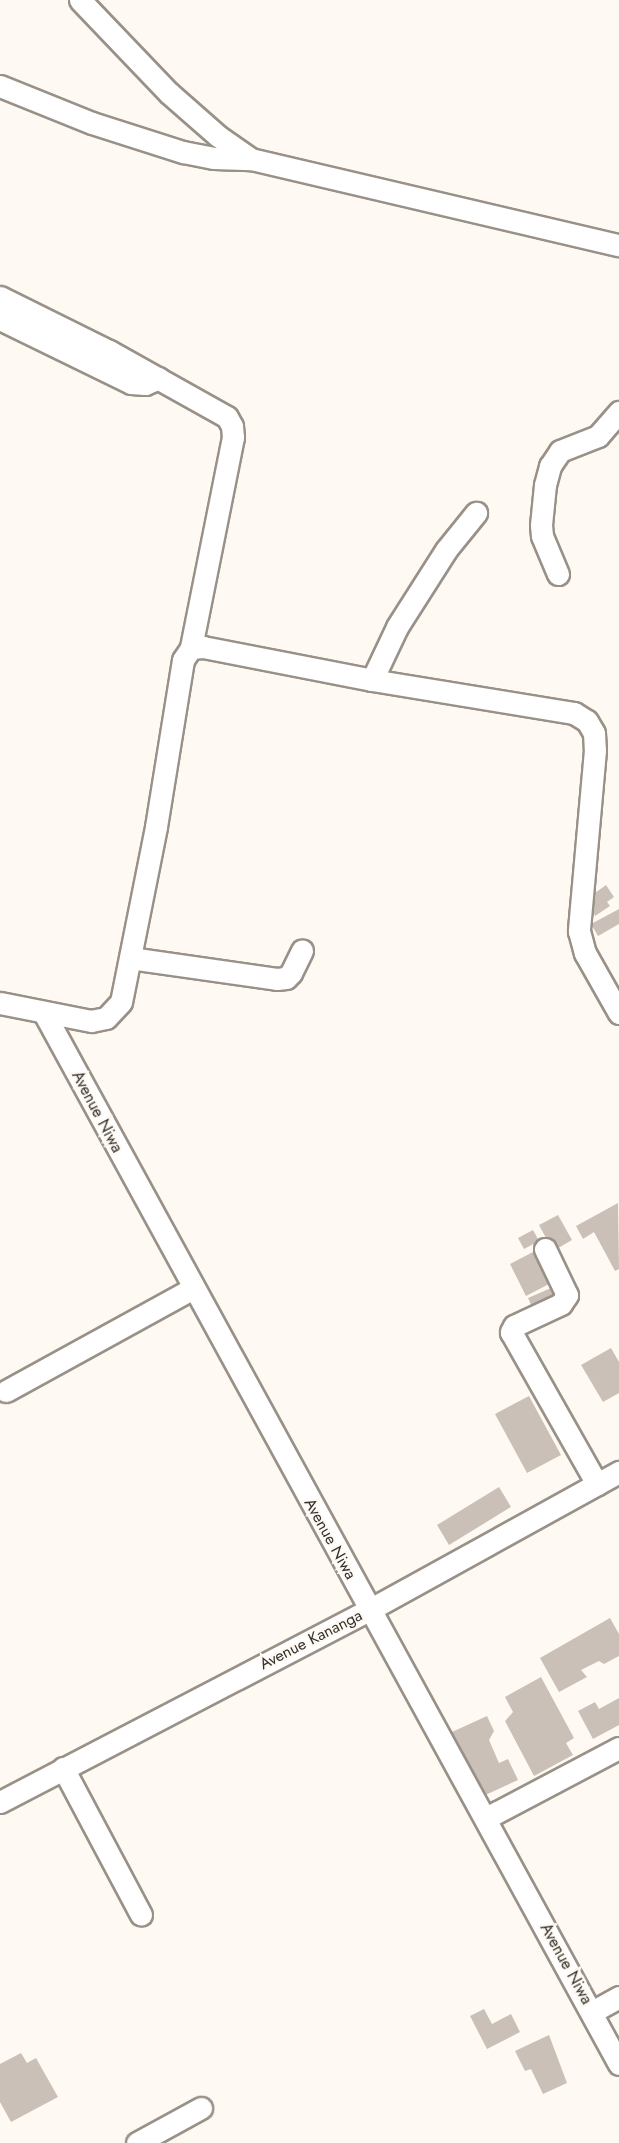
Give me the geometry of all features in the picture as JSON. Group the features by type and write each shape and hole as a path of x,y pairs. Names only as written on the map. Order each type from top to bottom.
{"street":[{"path":"80,0 186,109 218,136 251,159"},
{"path":"0,86 92,123 183,152 214,158 251,159 619,245"},
{"path":"0,297 159,378 227,417 232,426 233,437 213,549 191,648 183,660 121,1002 106,1018 91,1021 0,1003"},
{"path":"0,319 131,383 145,384 159,378"},
{"path":"558,574 542,536 541,525 545,485 550,466 560,451 598,436 619,412"},
{"path":"372,680 397,627 446,550 476,513"},
{"path":"191,648 203,647 372,680 574,713 587,721 594,733 595,750 579,931 585,953 619,1013"},
{"path":"130,958 277,979 286,978 291,973 302,950"},
{"name":"Avenue Niwa","path":"44,1013 619,2064"},
{"path":"545,1249 567,1291 565,1300 514,1326 511,1332 597,1484"},
{"path":"6,1391 193,1288"},
{"name":"Avenue Kananga","path":"0,1802 369,1610 619,1472"},
{"path":"486,1818 619,1748"},
{"path":"63,1768 141,1915"},
{"path":"592,2012 619,1997"},
{"path":"137,2143 201,2109"}],"building":[{"path":"606,885 614,897 607,902 610,906 595,916 588,898"},
{"path":"619,909 619,924 598,936 591,924"},
{"path":"618,1203 619,1269 615,1271 594,1232 583,1239 576,1226"},
{"path":"558,1215 572,1240 553,1251 539,1225"},
{"path":"533,1230 539,1241 524,1249 518,1238"},
{"path":"533,1252 549,1284 526,1296 510,1264"},
{"path":"551,1288 556,1299 533,1309 528,1298"},
{"path":"611,1348 619,1362 619,1393 603,1402 581,1365"},
{"path":"529,1396 561,1455 527,1473 495,1414"},
{"path":"499,1487 511,1507 449,1545 437,1525"},
{"path":"610,1618 619,1634 619,1656 604,1664 599,1661 581,1670 587,1677 559,1692 540,1658"},
{"path":"541,1677 574,1738 566,1743 573,1755 534,1776 505,1721 513,1712 505,1697"},
{"path":"619,1698 619,1725 593,1739 578,1711 595,1702 599,1709"},
{"path":"487,1716 494,1731 489,1740 499,1763 508,1759 518,1780 481,1797 452,1732"},
{"path":"484,2009 492,2024 511,2014 520,2032 487,2049 470,2016"},
{"path":"549,2035 567,2083 543,2094 531,2069 525,2071 515,2051"},
{"path":"21,2053 27,2063 36,2058 58,2097 11,2122 0,2102 0,2064"}]}
